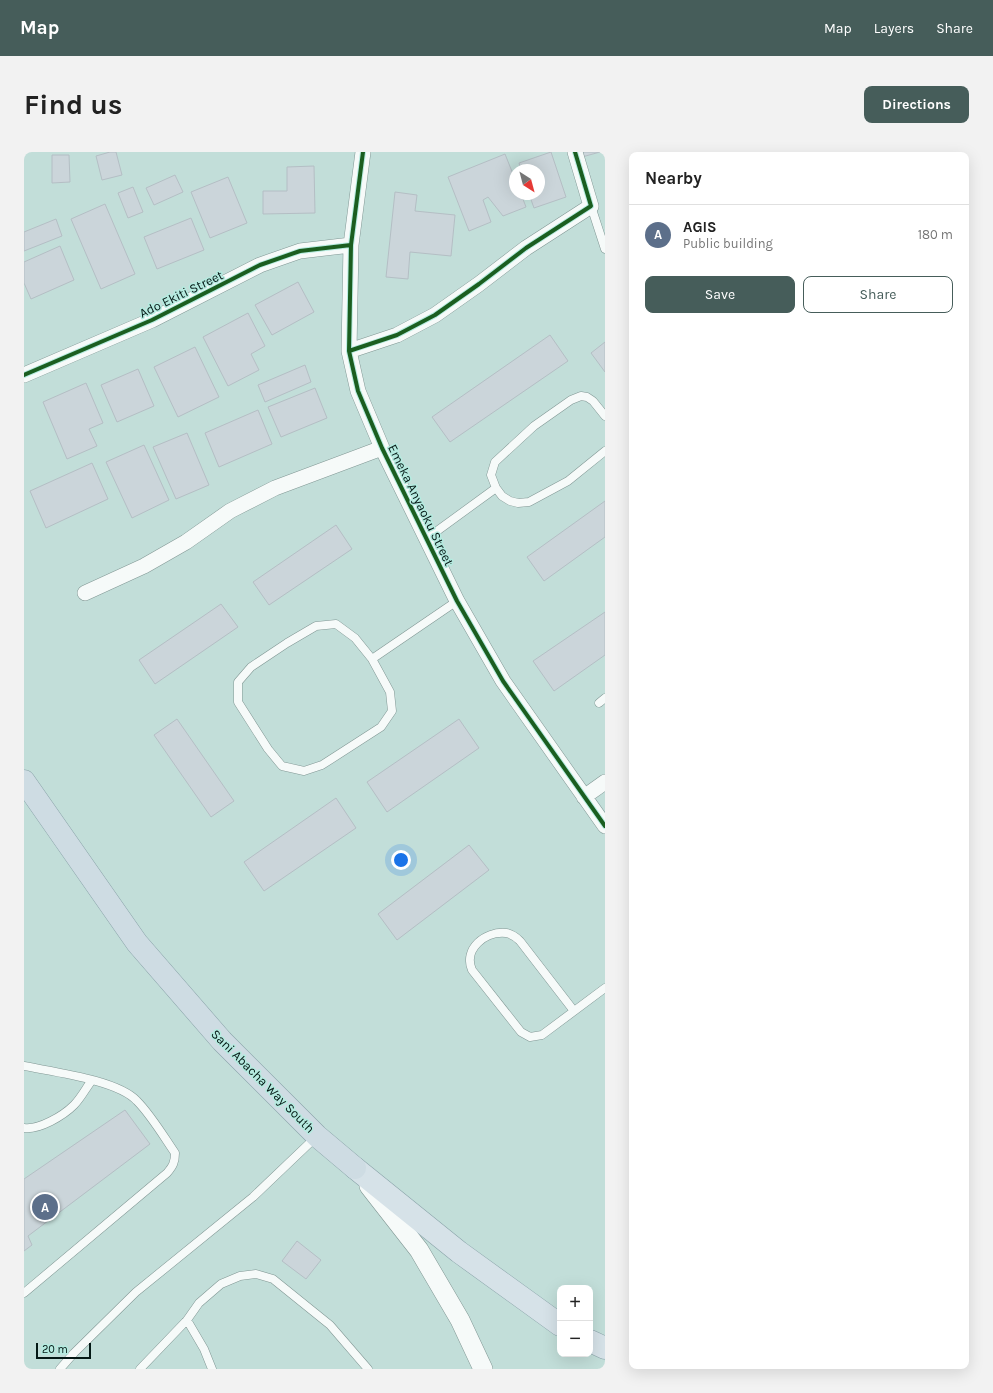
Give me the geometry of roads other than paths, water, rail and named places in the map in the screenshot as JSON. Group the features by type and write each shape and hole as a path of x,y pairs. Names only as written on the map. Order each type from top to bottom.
{"highway":[{"name":"Sani Abacha Way South","path":"24,781 137,943 222,1041 317,1136 355,1168 459,1252 557,1323"},
{"path":"593,1342 605,1348"}],"street":[{"name":"Emeka Anyaoku Street","path":"363,152 351,246 349,350 358,391 382,448 457,601 503,681 605,826"},
{"path":"349,350 397,335 435,315 526,248 592,206 574,152"},
{"name":"Ado Ekiti Street","path":"24,375 152,320 260,265 300,250 351,246"},
{"path":"85,592 144,566 186,542 230,511 275,488 382,448"},
{"path":"584,797 605,782"},
{"path":"355,1168 419,1250 460,1320 482,1369"}],"lane":[{"path":"592,206 605,249"},
{"path":"605,416 588,397 581,396 571,400 534,426 495,462 491,475 496,488 502,496 510,501 518,503 529,502 568,482 605,450"},
{"path":"426,539 496,488"},
{"path":"372,659 457,601"},
{"path":"336,624 355,638 372,659 390,692 392,711 380,727 322,765 304,771 282,766 268,749 238,702 238,682 252,667 287,643 316,626 336,624"},
{"path":"574,1011 520,941 514,936 506,933 492,934 475,944 470,955 469,963 472,970 521,1032 530,1037 542,1035 605,988"},
{"path":"24,1066 92,1080 124,1090 137,1100 175,1153 173,1166 167,1173 24,1293"},
{"path":"24,1128 35,1128 51,1121 74,1105 92,1080"},
{"path":"60,1369 74,1353 136,1292 253,1197 317,1136"},
{"path":"140,1369 187,1320 198,1303 221,1284 240,1276 256,1274 274,1279 330,1326 368,1369"},
{"path":"187,1320 204,1350 212,1369"}],"place":[{"name":"AGIS","path":"45,1207"}]}
